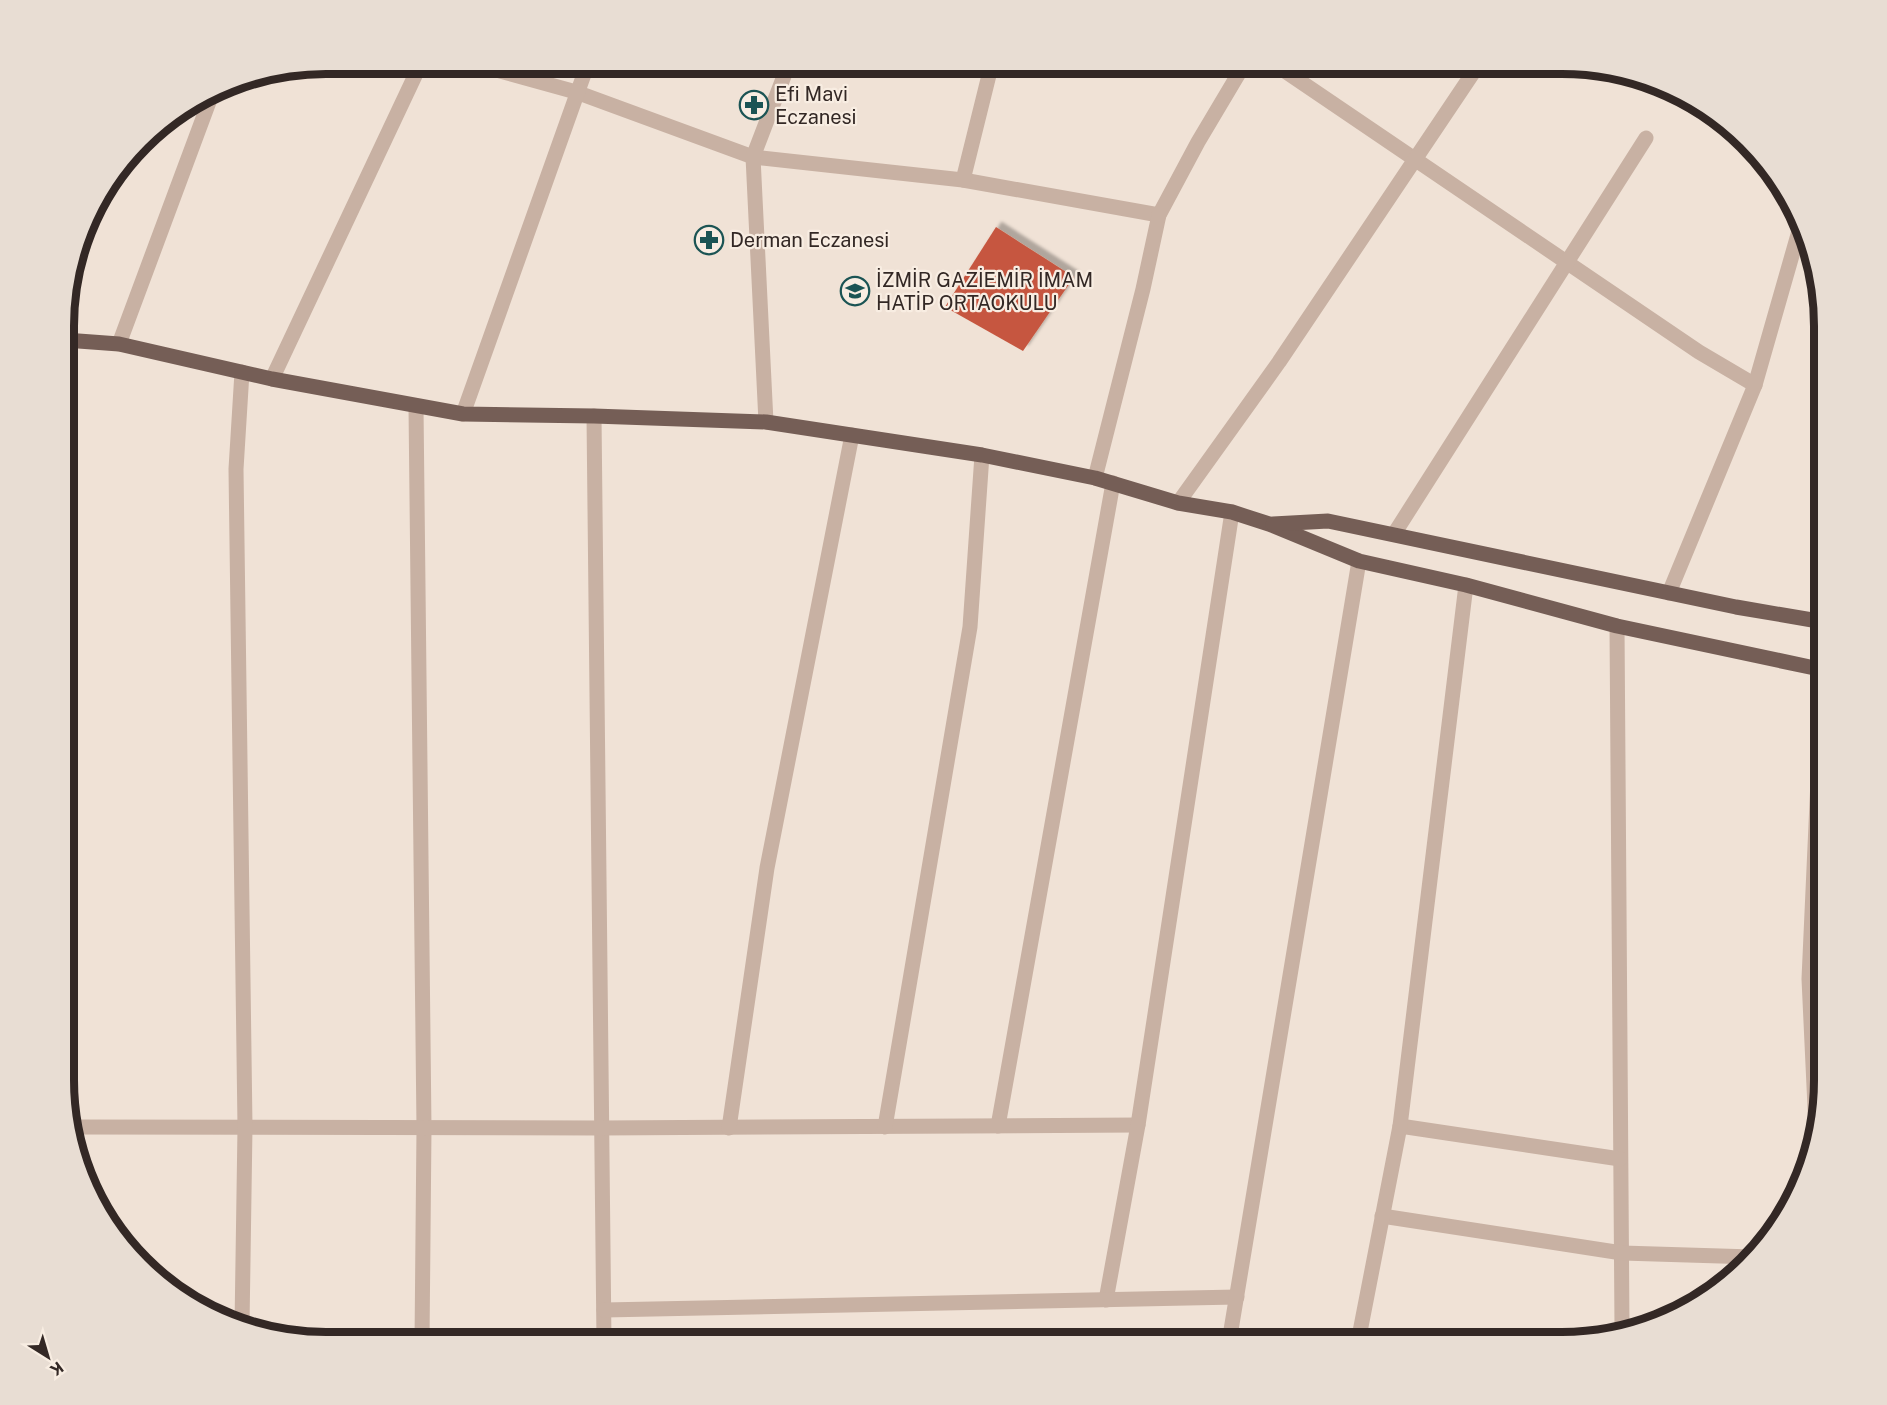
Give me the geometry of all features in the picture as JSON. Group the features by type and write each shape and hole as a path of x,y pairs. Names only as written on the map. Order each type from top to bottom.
{"main road":[{"path":"74,341 119,344 272,379 463,414 766,422 982,455 1095,478 1178,502 1232,512 1269,524 1359,561 1466,585 1617,626 1814,668"},
{"path":"1269,524 1328,521 1814,620"}],"street":[{"path":"272,379 416,73"},
{"path":"507,73 576,92 753,156 963,180 1159,215"},
{"path":"463,414 584,73"},
{"path":"766,422 753,156 785,73"},
{"path":"963,180 990,73"},
{"path":"1095,478 1159,215 1198,142 1239,73"},
{"path":"1288,73 1567,264 1699,352 1755,385"},
{"path":"1178,502 1279,362 1472,73"},
{"path":"119,344 209,102"},
{"path":"1394,534 1646,138"},
{"path":"1670,592 1755,385 1797,236"},
{"path":"242,372 236,469 245,1127 242,1317"},
{"path":"416,407 424,1128 422,1332"},
{"path":"594,416 604,1332"},
{"path":"729,1128 767,868 852,435"},
{"path":"885,1127 970,627 982,455"},
{"path":"998,1126 1113,483"},
{"path":"1106,1300 1138,1125 1232,512"},
{"path":"1231,1332 1359,561"},
{"path":"1360,1332 1400,1126 1466,585"},
{"path":"1617,626 1622,1324"},
{"path":"1814,876 1809,979 1814,1083"},
{"path":"78,1127 729,1128 1138,1125"},
{"path":"1400,1126 1620,1159"},
{"path":"1382,1216 1622,1253 1741,1257"},
{"path":"604,1310 1237,1297"}],"building":[{"path":"996,227 1074,277 1023,351 945,307"}],"place":[{"name":"Efi Mavi Eczanesi","path":"754,105"},
{"name":"Derman Eczanesi","path":"709,240"},
{"name":"İZMİR GAZİEMİR İMAM HATİP ORTAOKULU","path":"855,291"}]}
